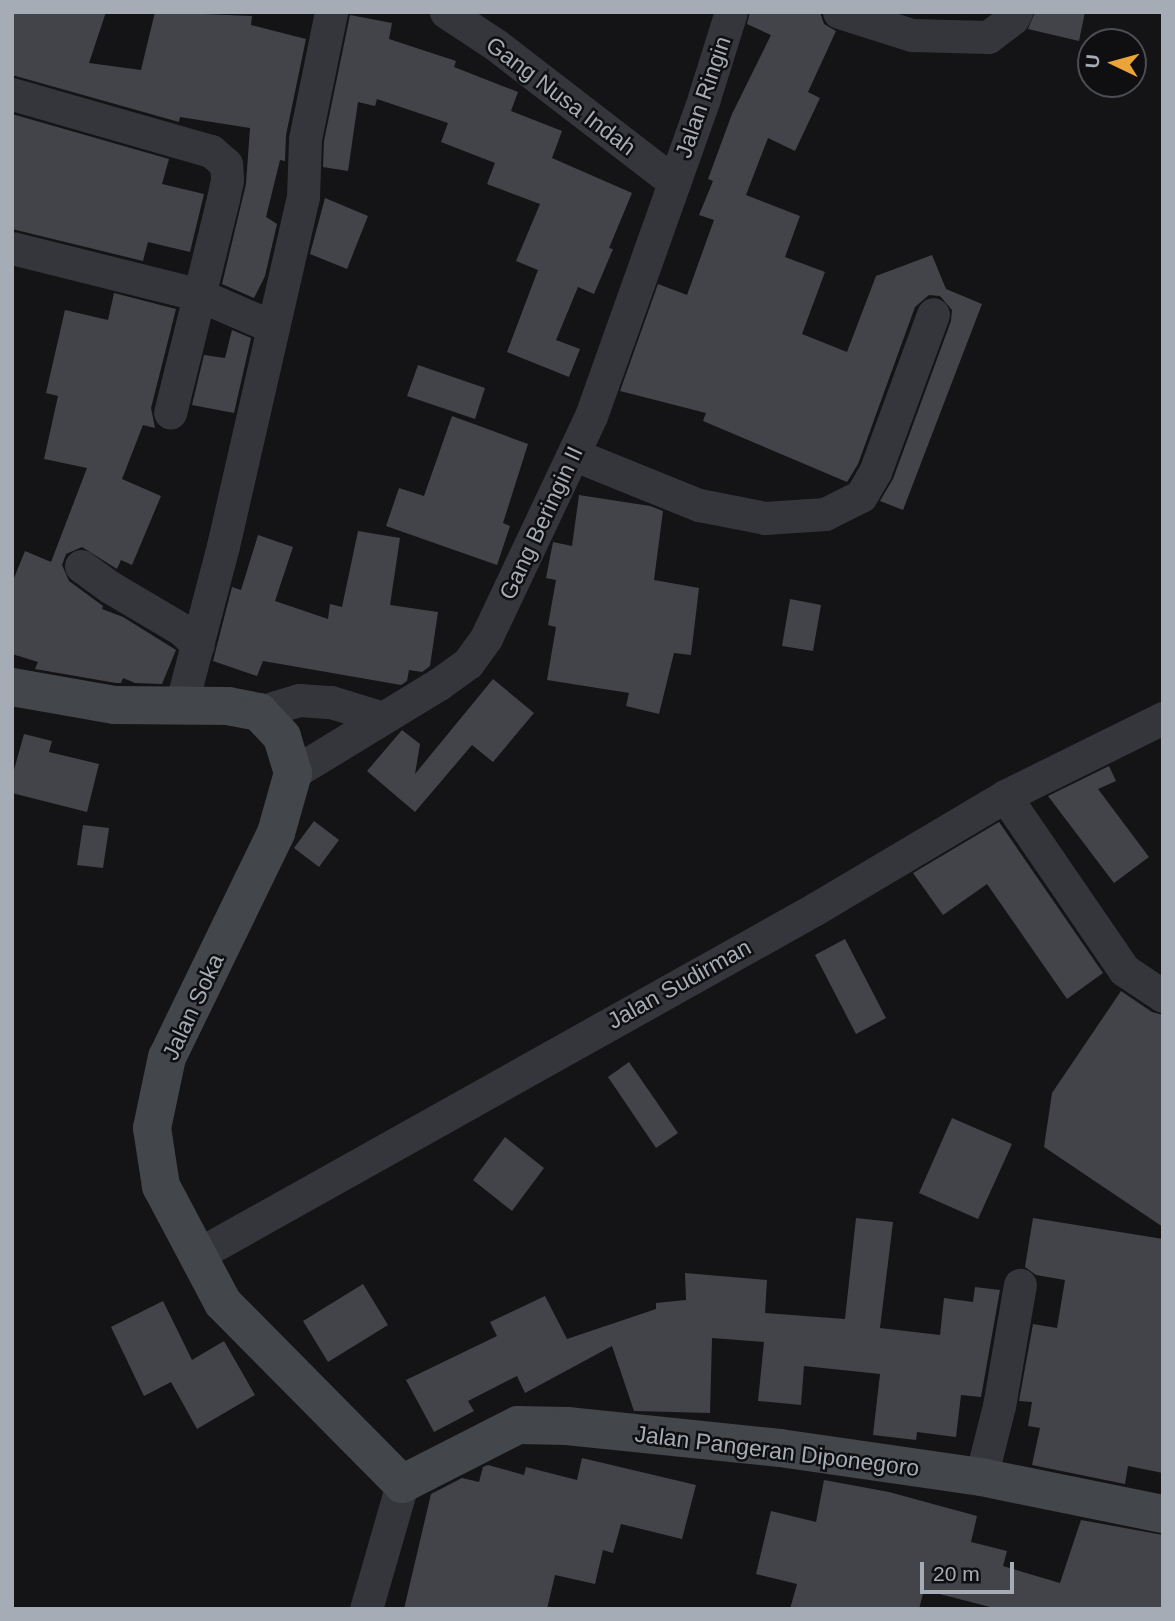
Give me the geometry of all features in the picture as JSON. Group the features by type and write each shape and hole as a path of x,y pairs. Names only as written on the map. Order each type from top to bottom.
{"street":[{"path":"181,706 198,645 303,197 304,139 331,12"},
{"name":"Gang Nusa Indah","path":"446,12 496,45 674,182"},
{"name":"Jalan Ringin","path":"674,182 731,12"},
{"path":"839,12 912,35 988,37 1013,18 1016,12"},
{"path":"12,94 211,151 226,164 225,190 197,294 170,413"},
{"name":"Gang Beringin II","path":"293,773 468,663 486,638 575,455 674,182"},
{"path":"12,248 197,294 273,327"},
{"path":"575,455 699,505 765,519 825,514 861,496 875,472 933,314"},
{"path":"81,566 110,587 181,629 198,645"},
{"path":"12,687 114,705 229,706 259,712 299,700 331,702 380,717"},
{"path":"259,712 282,737 293,773"},
{"name":"Jalan Sudirman","path":"197,1255 815,909 1005,796 1155,732"},
{"name":"Jalan Soka","path":"293,773 276,833 167,1057 152,1128 161,1186 223,1303 402,1484"},
{"path":"1005,796 1125,970 1163,996"},
{"path":"981,1477 999,1406 1020,1284"},
{"name":"Jalan Pangeran Diponegoro","path":"402,1484 518,1424 566,1426 780,1447 981,1477 1163,1514"},
{"path":"366,1609 402,1484"}],"building":[{"path":"12,12 106,12 89,63 141,70 155,12 252,16 251,25 306,39 286,135 285,161 280,160 266,217 277,224 265,276 254,298 222,284 246,184 250,128 180,117 179,122 12,75"},
{"path":"750,12 820,12 824,24 836,31 808,92 820,98 795,151 768,138 746,195 800,216 785,257 825,272 802,334 847,352 876,276 932,255 946,289 982,304 903,510 880,501 893,479 951,321 952,310 940,296 929,295 915,307 858,464 847,482 703,421 706,413 620,391 658,284 687,295 714,220 699,215 713,181 708,179 732,114 771,35 747,24"},
{"path":"1035,12 1085,12 1082,28 1077,28 1077,41 1028,29"},
{"path":"350,15 392,23 389,39 456,61 454,67 518,92 511,111 562,131 552,158 632,193 609,248 613,249 594,294 578,287 556,340 580,349 569,377 507,352 538,270 516,261 540,204 487,184 495,163 441,142 448,123 377,99 375,106 358,102 348,171 323,167 324,141"},
{"path":"12,114 169,159 162,184 204,194 190,252 148,242 143,261 12,229"},
{"path":"325,198 368,216 347,269 310,254"},
{"path":"114,293 176,309 151,408 155,428 143,425 122,479 161,496 132,565 121,560 117,569 82,547 66,554 62,565 69,581 103,606 102,609 123,617 176,650 162,684 135,683 123,678 121,683 116,683 35,669 38,662 12,654 12,583 25,551 51,562 87,468 44,459 58,396 46,393 65,310 108,320"},
{"path":"232,330 251,338 234,413 192,405 204,355 225,358"},
{"path":"418,365 485,388 475,419 407,396"},
{"path":"452,416 528,444 503,523 510,526 497,565 386,526 399,488 424,496"},
{"path":"579,495 650,506 663,511 654,580 699,588 691,655 674,653 659,714 626,706 629,693 547,680 556,627 548,625 556,580 546,578 553,542 572,546"},
{"path":"358,531 400,538 390,605 438,612 430,666 422,672 409,670 407,681 401,685 263,661 257,676 213,661 232,587 241,590 258,535 293,547 275,601 328,619 330,604 342,607"},
{"path":"790,599 821,605 813,651 782,646"},
{"path":"493,679 534,713 493,762 472,745 415,812 367,771 402,730 420,744 415,774"},
{"path":"24,734 52,741 49,752 99,764 87,812 12,793 12,777"},
{"path":"1109,766 1116,781 1098,789 1149,857 1114,883 1048,796"},
{"path":"314,821 339,840 319,867 294,848"},
{"path":"999,822 1103,973 1067,999 987,884 943,915 913,873"},
{"path":"83,825 109,828 103,868 77,865"},
{"path":"845,939 886,1018 856,1034 815,955"},
{"path":"1121,991 1152,1012 1163,1015 1163,1227 1044,1147 1052,1093"},
{"path":"629,1062 678,1133 656,1148 608,1077"},
{"path":"952,1118 1012,1144 978,1219 919,1193"},
{"path":"505,1137 544,1168 512,1211 473,1180"},
{"path":"856,1218 893,1222 880,1328 940,1335 944,1298 973,1302 975,1287 1000,1290 981,1397 961,1395 956,1437 917,1432 916,1440 873,1435 880,1374 804,1366 801,1405 758,1401 764,1342 712,1338 710,1413 634,1411 612,1346 525,1393 517,1376 468,1401 474,1411 434,1432 406,1380 497,1336 490,1322 545,1296 567,1339 656,1309 656,1303 686,1300 685,1273 767,1280 765,1313 845,1319"},
{"path":"1033,1218 1163,1239 1163,1473 1128,1466 1125,1484 1032,1465 1040,1428 1028,1426 1032,1402 1019,1401 1033,1324 1057,1328 1065,1280 1036,1275 1025,1267"},
{"path":"363,1284 388,1325 328,1362 303,1321"},
{"path":"163,1301 192,1360 224,1341 255,1395 197,1429 171,1382 144,1396 111,1327"},
{"path":"582,1458 696,1485 682,1539 621,1524 613,1553 603,1550 595,1584 555,1575 547,1609 404,1609 431,1494 462,1478 479,1482 483,1467 488,1465 524,1475 526,1467 577,1480"},
{"path":"824,1480 889,1492 977,1516 971,1542 1007,1551 1003,1566 1060,1583 1081,1520 1163,1535 1163,1609 998,1609 924,1590 919,1609 790,1609 797,1584 756,1574 771,1511 816,1522"}]}
